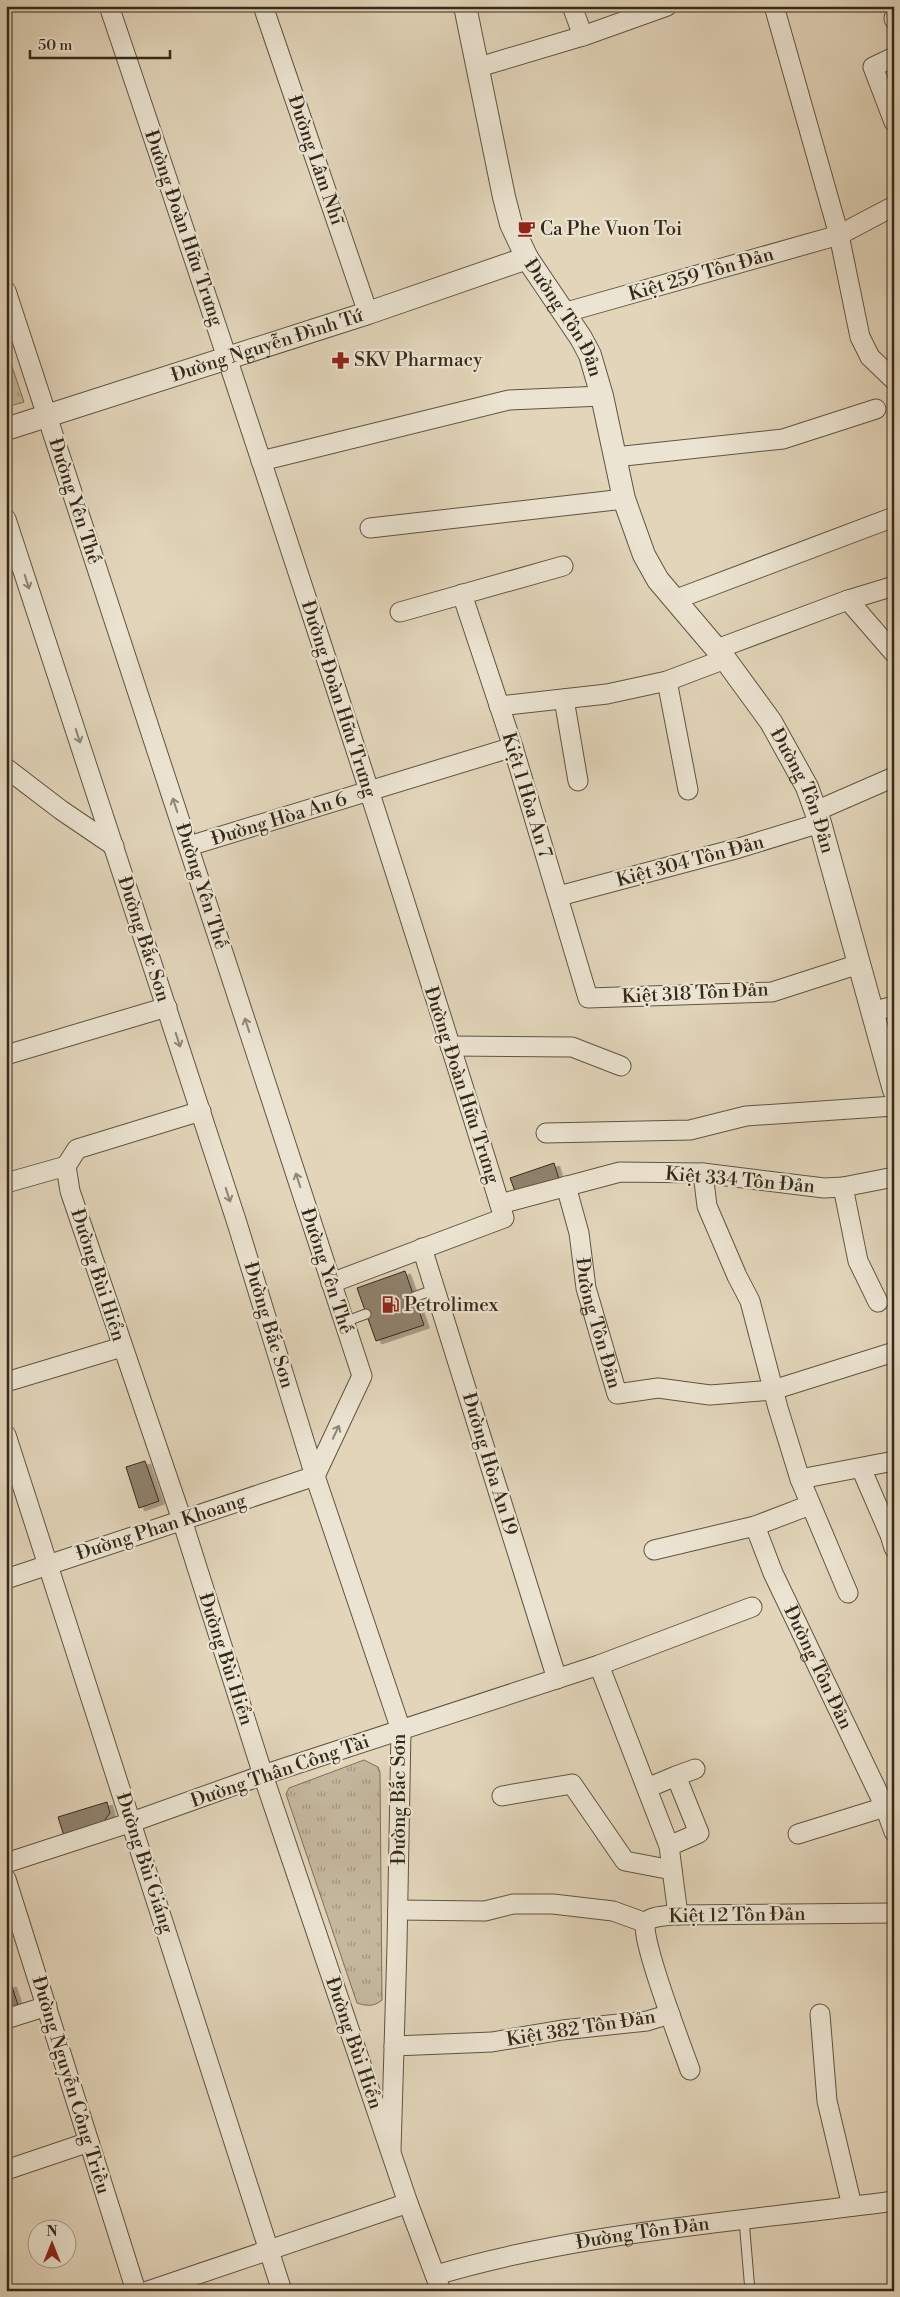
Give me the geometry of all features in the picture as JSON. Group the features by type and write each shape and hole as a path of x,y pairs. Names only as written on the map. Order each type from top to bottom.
{"street":[{"name":"Đường Đoàn Hữu Trưng","path":"109,6 262,461 504,1218 422,1248 378,1269 331,1283"},
{"name":"Đường Lâm Nhĩ","path":"263,6 368,313"},
{"name":"Đường Tôn Đản","path":"465,6 479,67 504,197 518,240 527,258 590,355 602,396 624,499 644,555 658,580 721,654 771,722 798,770 818,817 894,1090"},
{"path":"572,6 583,36"},
{"path":"479,67 583,36 667,6"},
{"path":"774,6 839,235 860,337 870,358 894,380"},
{"path":"894,57 873,67 894,122"},
{"name":"Kiệt 259 Tôn Đản","path":"563,313 839,235 894,206"},
{"name":"Đường Nguyễn Đình Tứ","path":"6,429 368,313 527,258"},
{"name":"Đường Yên Thế","path":"6,291 40,417 189,846 362,1376 315,1476"},
{"name":"Đường Tôn Đản","path":"262,461 509,400 602,396"},
{"path":"615,457 783,439 876,409"},
{"path":"370,528 624,499"},
{"path":"674,600 894,517"},
{"name":"Đường Bắc Sơn","path":"6,519 201,1111 315,1476 401,1730 398,1910 390,2151"},
{"path":"400,612 562,566"},
{"path":"500,706 607,694 667,682 721,654 848,600 894,586"},
{"name":"Kiệt 1 Hòa An 7","path":"462,594 513,747 588,998"},
{"path":"848,600 894,653"},
{"path":"667,682 688,790"},
{"path":"564,699 578,781"},
{"name":"Đường Hòa An 6","path":"189,846 513,747"},
{"path":"6,768 61,810 114,846"},
{"name":"Kiệt 304 Tôn Đản","path":"559,896 739,848 818,817 894,777"},
{"name":"Kiệt 318 Tôn Đản","path":"588,998 772,992 859,964"},
{"path":"872,1012 894,1006"},
{"path":"6,1055 167,1007"},
{"path":"450,1046 572,1047 621,1066"},
{"path":"546,1133 690,1130 746,1116 894,1106"},
{"path":"6,1183 66,1166 77,1150 201,1111"},
{"name":"Đường Bùi Hiển","path":"66,1166 70,1191 182,1520 263,1775 390,2151 438,2283"},
{"name":"Kiệt 334 Tôn Đản","path":"500,1204 620,1172 703,1173 805,1186 842,1187 894,1177"},
{"path":"703,1173 707,1206 737,1276 750,1301 773,1390 800,1479 848,1593"},
{"name":"Đường Tôn Đản","path":"566,1186 579,1233 586,1288 616,1394 658,1388 710,1395 773,1390"},
{"path":"842,1187 858,1261 878,1302"},
{"name":"Đường Hòa An 19","path":"422,1248 557,1679"},
{"path":"6,1382 122,1347"},
{"path":"773,1390 894,1352"},
{"name":"Đường Bùi Giáng","path":"6,1435 282,2291"},
{"path":"800,1479 894,1461"},
{"path":"860,1468 894,1548"},
{"name":"Đường Phan Khoang","path":"6,1578 315,1476"},
{"path":"654,1550 756,1526 810,1506"},
{"name":"Đường Tôn Đản","path":"756,1526 773,1573 889,1811 894,1832"},
{"name":"Đường Thân Công Tài","path":"6,1863 132,1822 263,1775 598,1665 752,1607"},
{"path":"598,1665 669,1846 678,1915"},
{"path":"646,1788 696,1769"},
{"path":"669,1846 699,1833 676,1776"},
{"path":"502,1796 572,1784 625,1861 672,1870"},
{"path":"798,1834 889,1811"},
{"name":"Đường Nguyễn Công Triều","path":"6,1879 136,2291"},
{"path":"398,1910 485,1911 513,1904 553,1904 613,1911 646,1923"},
{"name":"Kiệt 12 Tôn Đản","path":"690,2070 649,1954 644,1928 646,1923 652,1918 678,1915 894,1913"},
{"path":"6,2019 47,2006"},
{"name":"Kiệt 382 Tôn Đản","path":"394,2046 492,2042 562,2030 648,2021 670,2014"},
{"path":"820,2014 827,2101 852,2206"},
{"path":"6,2170 89,2142"},
{"name":"Đường Tôn Đản","path":"438,2283 488,2260 620,2235 894,2200"},
{"path":"148,2291 408,2203"}],"lane":[{"path":"414,1297 436,1288"},
{"path":"344,1322 366,1314"},
{"path":"744,2220 750,2291"}],"green space":[{"path":"6,349 24,402 6,407"},
{"path":"364,1760 378,1767 380,1772 382,2000 370,2005 357,2003 286,1794 289,1788"}],"building":[{"path":"554,1163 559,1179 516,1194 510,1178"},
{"name":"Petrolimex","path":"405,1271 424,1325 376,1341 357,1288"},
{"path":"145,1461 159,1501 139,1508 126,1467"},
{"path":"107,1802 110,1813 102,1824 64,1836 58,1817"},
{"path":"11,1984 18,2005 6,2009 6,1985"}],"place":[{"name":"Ca Phe Vuon Toi","path":"526,229"},
{"name":"SKV Pharmacy","path":"340,360"},
{"name":"Petrolimex","path":"390,1305"}]}
